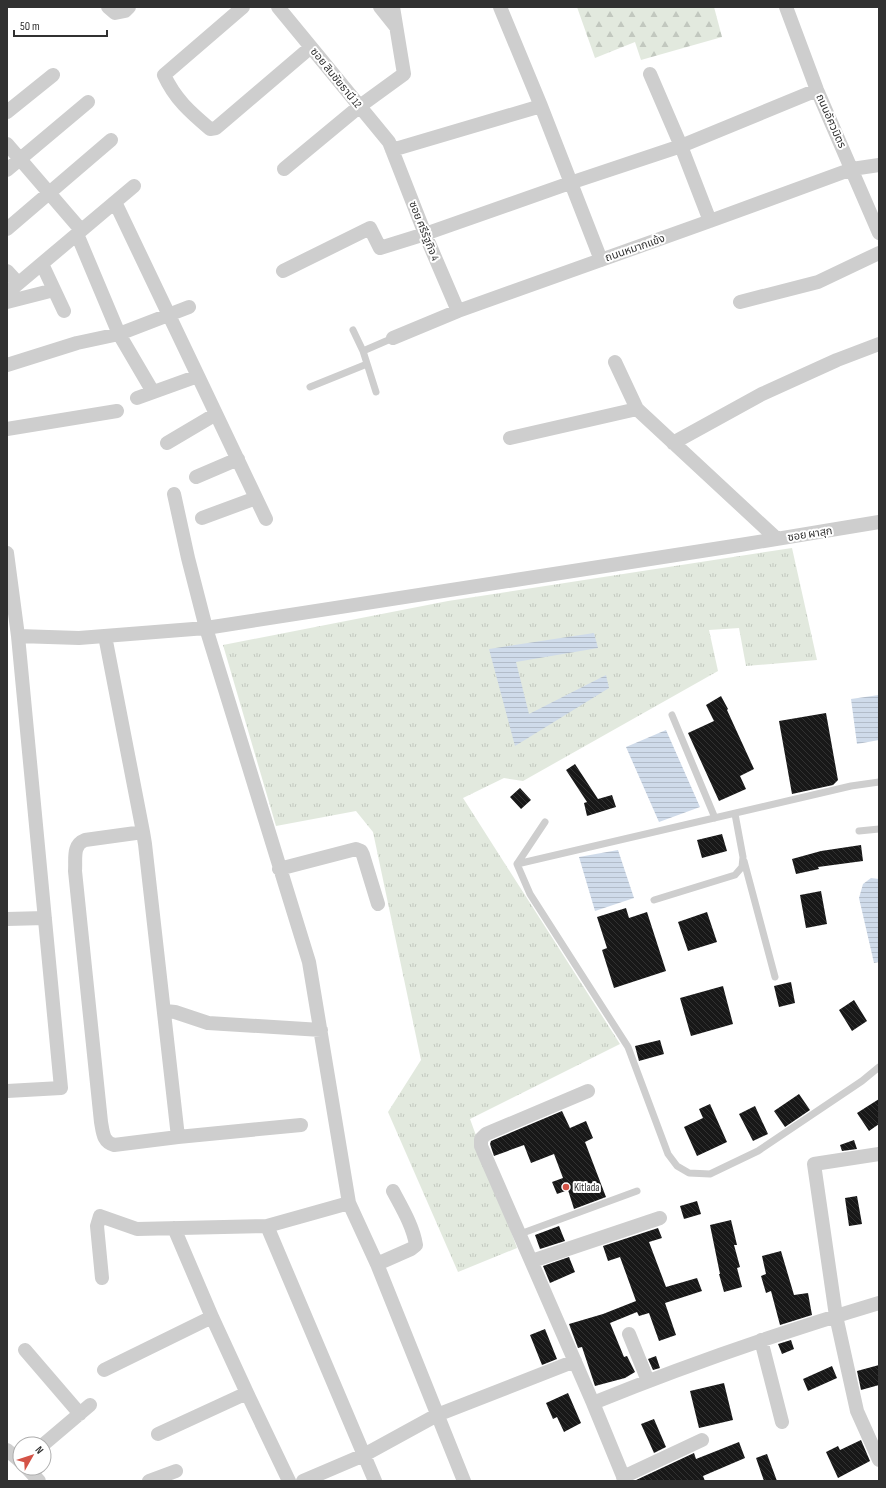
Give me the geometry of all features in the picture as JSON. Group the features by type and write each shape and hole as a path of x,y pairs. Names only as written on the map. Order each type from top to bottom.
{"street":[{"path":"108,7 115,13 125,11 129,7"},
{"path":"243,7 164,74 171,90 184,106 210,129 216,128 311,47"},
{"name":"ซอย สินชัยธานี 12","path":"278,7 389,142 392,150"},
{"path":"380,7 396,28"},
{"path":"284,169 360,106 404,74 393,7"},
{"path":"500,7 541,106 601,260"},
{"name":"ถนนอัศวมิตร","path":"786,7 817,90 879,233"},
{"path":"650,74 710,221"},
{"path":"7,112 53,75"},
{"path":"283,271 370,228 380,248 425,234 570,182 680,146 817,90"},
{"path":"7,170 88,102"},
{"path":"392,150 541,106"},
{"path":"7,229 111,140"},
{"path":"7,144 49,193 79,232 119,334 153,392"},
{"name":"ซอย ศรีรัฐกิจ 4","path":"392,150 425,234 458,311"},
{"name":"ถนนหมากแข้ง","path":"394,338 458,311 852,169 879,165"},
{"path":"7,271 12,288 134,186"},
{"path":"115,202 266,519"},
{"path":"740,302 818,282 879,253"},
{"path":"42,264 64,311"},
{"path":"7,302 54,290"},
{"path":"7,366 77,343 119,334 189,307"},
{"path":"673,443 762,394 837,360 879,344"},
{"path":"615,362 637,409 777,539"},
{"path":"137,398 198,376"},
{"path":"510,438 637,409"},
{"path":"7,429 117,411"},
{"path":"167,443 216,414"},
{"path":"196,477 238,459"},
{"path":"174,494 188,558 206,628 279,869 309,962 349,1203 377,1264 464,1481"},
{"path":"202,518 256,498"},
{"name":"ซอย ผาสุก","path":"18,636 79,638 206,628 879,522"},
{"path":"7,553 18,636 61,1088 7,1091"},
{"path":"105,636 143,832 165,1011 178,1137"},
{"path":"143,832 86,840 78,844 76,848 76,871 101,1122 105,1140 107,1143 112,1145 301,1125"},
{"path":"279,869 356,849 361,851 363,855 378,904"},
{"path":"7,919 45,918"},
{"path":"165,1011 175,1012 208,1023 321,1030"},
{"path":"588,1091 486,1134 481,1139 482,1150 532,1261 624,1479 702,1440"},
{"path":"879,1154 814,1164 836,1316 857,1411 879,1460"},
{"path":"377,1264 411,1249 416,1245 406,1216 393,1191"},
{"path":"102,1278 97,1226 100,1216 137,1229 267,1226 349,1203"},
{"path":"532,1261 660,1218"},
{"path":"267,1226 375,1481"},
{"path":"174,1228 212,1317 289,1481"},
{"path":"593,1403 648,1380 761,1340 879,1304"},
{"path":"104,1370 212,1317"},
{"path":"629,1334 648,1380"},
{"path":"761,1340 782,1422"},
{"path":"25,1350 85,1410 52,1437"},
{"path":"303,1481 364,1455 437,1415 575,1361"},
{"path":"158,1434 247,1393"},
{"path":"149,1481 176,1471"}],"lane":[{"path":"353,330 363,351 376,392"},
{"path":"363,351 394,338"},
{"path":"310,387 367,364"},
{"path":"672,715 715,818"},
{"path":"517,864 851,786 879,782"},
{"path":"735,814 743,857 775,977"},
{"path":"517,864 545,822"},
{"path":"858,831 879,829"},
{"path":"654,900 735,875 742,867 743,857"},
{"path":"517,864 530,894 628,1047 668,1154 677,1166 689,1172 710,1174 758,1152 862,1081 879,1067"},
{"path":"520,1234 637,1191"}],"green space":[{"path":"577,7 714,7 722,37 641,60 635,42 595,58"},
{"path":"792,548 817,660 746,666 739,628 709,630 718,671 523,781 504,778 463,798 620,1044 470,1119 517,1248 458,1272 388,1112 421,1060 373,832 356,811 276,826 223,645 448,601"}],"water":[{"path":"594,633 598,648 516,662 529,714 606,675 609,688 515,746 489,649"},
{"path":"879,695 879,740 857,744 851,699"},
{"path":"666,730 700,807 659,822 626,747"},
{"path":"618,850 634,898 595,911 579,857"},
{"path":"871,878 879,879 879,962 874,963 859,898 863,884"}],"building":[{"path":"721,696 754,769 740,776 746,789 719,801 688,733 714,721 706,705"},
{"path":"826,713 838,780 833,785 792,794 779,721"},
{"path":"575,764 598,799 612,795 616,807 587,816 584,803 587,802 566,770"},
{"path":"520,788 531,800 521,809 510,797"},
{"path":"722,834 727,851 702,858 697,840"},
{"path":"861,845 863,861 818,867 819,869 796,874 792,859 821,851"},
{"path":"821,891 827,924 806,928 800,895"},
{"path":"626,908 629,918 647,912 666,971 614,988 602,950 607,948 597,917"},
{"path":"707,912 717,942 688,951 678,922"},
{"path":"791,982 795,1003 779,1007 774,986"},
{"path":"723,986 733,1024 691,1036 680,998"},
{"path":"854,1000 867,1021 852,1031 839,1010"},
{"path":"660,1040 664,1054 639,1061 635,1046"},
{"path":"799,1094 810,1110 785,1127 774,1111"},
{"path":"879,1099 879,1124 869,1131 857,1113"},
{"path":"710,1104 727,1142 697,1156 684,1127 703,1118 699,1109"},
{"path":"755,1106 768,1134 753,1141 739,1114"},
{"path":"562,1111 570,1128 586,1121 593,1138 585,1142 606,1197 574,1209 568,1190 557,1194 552,1182 563,1178 554,1154 531,1163 524,1145 494,1156 490,1144 491,1141"},
{"path":"854,1140 857,1149 842,1151 840,1145"},
{"path":"857,1196 862,1224 849,1226 845,1198"},
{"path":"697,1201 701,1214 684,1219 680,1206"},
{"path":"731,1220 737,1245 734,1245 740,1267 737,1268 742,1287 724,1292 719,1274 710,1225"},
{"path":"559,1226 565,1241 540,1249 535,1235"},
{"path":"658,1228 662,1238 649,1242 666,1287 697,1278 702,1291 665,1303 676,1335 659,1341 649,1313 639,1316 637,1312 610,1323 624,1357 627,1356 635,1372 625,1378 595,1386 582,1347 578,1348 569,1324 603,1314 636,1301 620,1257 608,1261 603,1246"},
{"path":"781,1251 794,1295 808,1293 812,1315 780,1325 771,1291 766,1293 761,1276 766,1274 762,1256"},
{"path":"569,1257 575,1272 550,1283 543,1266"},
{"path":"545,1329 557,1359 542,1365 530,1335"},
{"path":"791,1340 794,1349 782,1354 778,1344"},
{"path":"656,1356 660,1368 653,1370 648,1359"},
{"path":"879,1365 879,1385 861,1390 857,1371"},
{"path":"832,1366 837,1378 808,1391 803,1379"},
{"path":"724,1383 733,1420 699,1428 690,1391"},
{"path":"568,1393 581,1423 564,1432 557,1417 553,1419 546,1403"},
{"path":"654,1419 666,1447 654,1453 641,1424"},
{"path":"861,1440 870,1461 838,1478 826,1452 838,1446 840,1450"},
{"path":"739,1442 745,1458 703,1476 705,1481 634,1481 694,1453 696,1459"},
{"path":"767,1454 777,1481 764,1481 756,1458"}],"place":[{"name":"Kitlada","path":"566,1187"}]}
